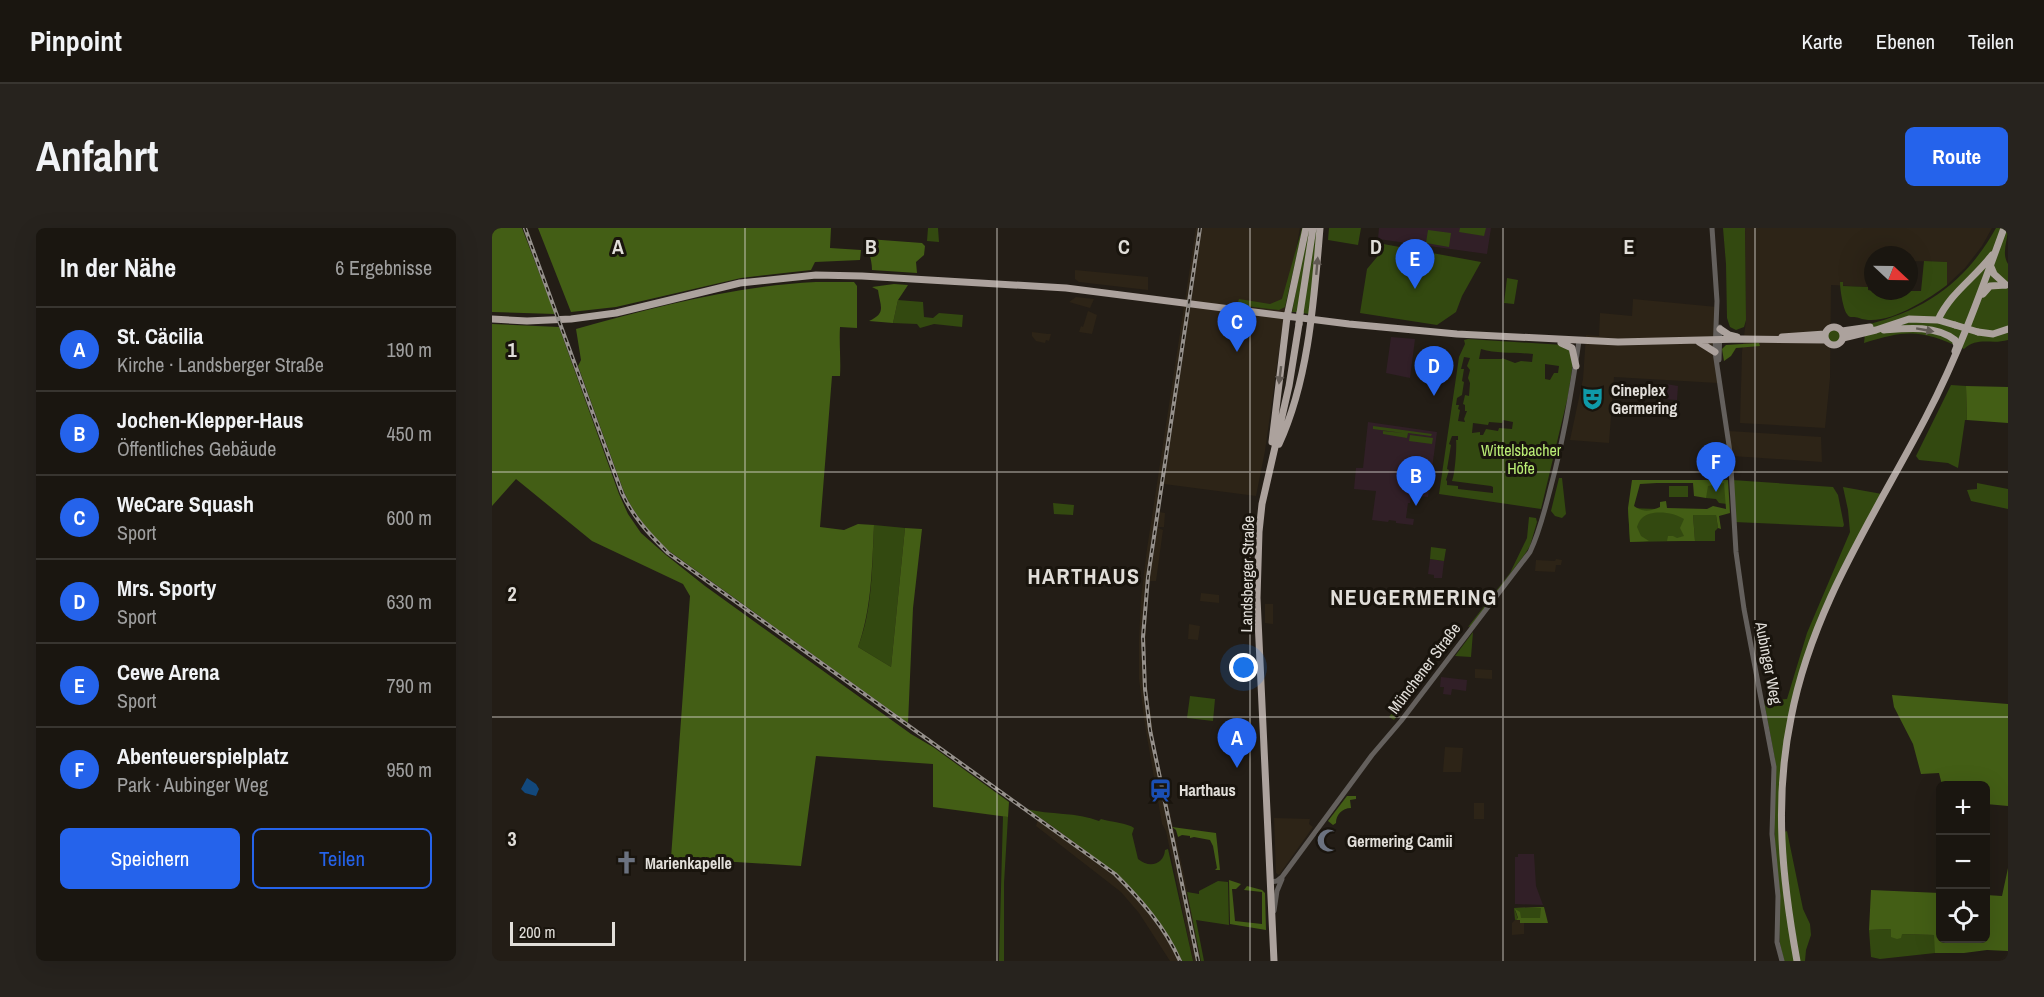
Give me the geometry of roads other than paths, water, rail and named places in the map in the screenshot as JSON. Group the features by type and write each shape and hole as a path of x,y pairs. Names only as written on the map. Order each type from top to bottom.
{"main road":[{"path":"1273,454 1273,436 1287,316 1306,228"},
{"name":"Landsberger Straße","path":"1274,961 1257,598 1259,532 1263,501 1289,386 1313,228"},
{"path":"1273,454 1286,428 1312,320 1320,228"},
{"path":"1797,961 1786,894 1781,844 1784,762 1797,690 1817,627 1841,573 1924,422 1955,356 2004,228"},
{"path":"1938,320 1950,298 1979,272 1997,248"},
{"path":"1990,267 2007,286"},
{"path":"492,319 527,321 571,319 616,313 740,283 816,275 914,278 1066,288 1312,320 1439,333 1579,341 1697,341 1825,337"},
{"path":"1980,295 1990,286 2007,286"},
{"path":"1275,315 1284,309 1290,299"},
{"path":"1313,303 1316,313 1325,321"},
{"path":"1275,315 1283,323 1286,333"},
{"path":"1842,334 1909,319 1938,320 1993,334 2008,329"},
{"path":"1308,339 1314,328 1325,321"},
{"path":"1876,330 1887,325"},
{"path":"1825,337 1828,329 1832,327 1842,334 1910,328 1953,338 1956,343 1955,356"},
{"path":"1720,329 1742,339"},
{"path":"1825,337 1830,345 1835,346 1840,343 1842,334"},
{"path":"1521,338 1526,341 1570,346 1574,353 1576,366"},
{"path":"1697,341 1715,352"}],"street":[{"path":"1712,228 1718,340"},
{"path":"1718,317 1720,329 1718,340"},
{"name":"Aubinger Weg","path":"1718,340 1715,352 1730,452 1732,514 1744,609 1773,755 1772,834 1778,896 1777,942 1782,961"},
{"name":"Aubinger Weg","path":"1718,340 1719,371"},
{"name":"Münchener Straße","path":"1282,877 1372,755 1401,721 1530,552 1542,522 1563,442 1579,341"},
{"path":"1270,882 1282,877"},
{"path":"1273,915 1282,877"}],"water":[{"path":"527,778 539,789 536,796 525,793 521,789"}],"railway":[{"path":"525,228 622,493 636,518 648,532 668,553 1115,874 1152,914 1180,961"},
{"path":"1198,961 1150,730 1145,689 1143,637 1148,577 1200,228"}],"place":[{"name":"Cewe Arena","path":"1415,289"},
{"name":"WeCare Squash","path":"1237,352"},
{"name":"Mrs. Sporty","path":"1434,396"},
{"name":"Cineplex Germering","path":"1593,399"},
{"name":"Abenteuerspielplatz","path":"1716,492"},
{"name":"Jochen-Klepper-Haus","path":"1416,506"},
{"name":"St. Cäcilia","path":"1237,768"},
{"name":"Harthaus","path":"1161,790"},
{"name":"Germering Camii","path":"1329,841"},
{"name":"Marienkapelle","path":"627,863"}],"district":[{"name":"HARTHAUS","path":"1084,576"},
{"name":"NEUGERMERING","path":"1414,597"}],"park label":[{"name":"Wittelsbacher Höfe","path":"1521,459"}]}
